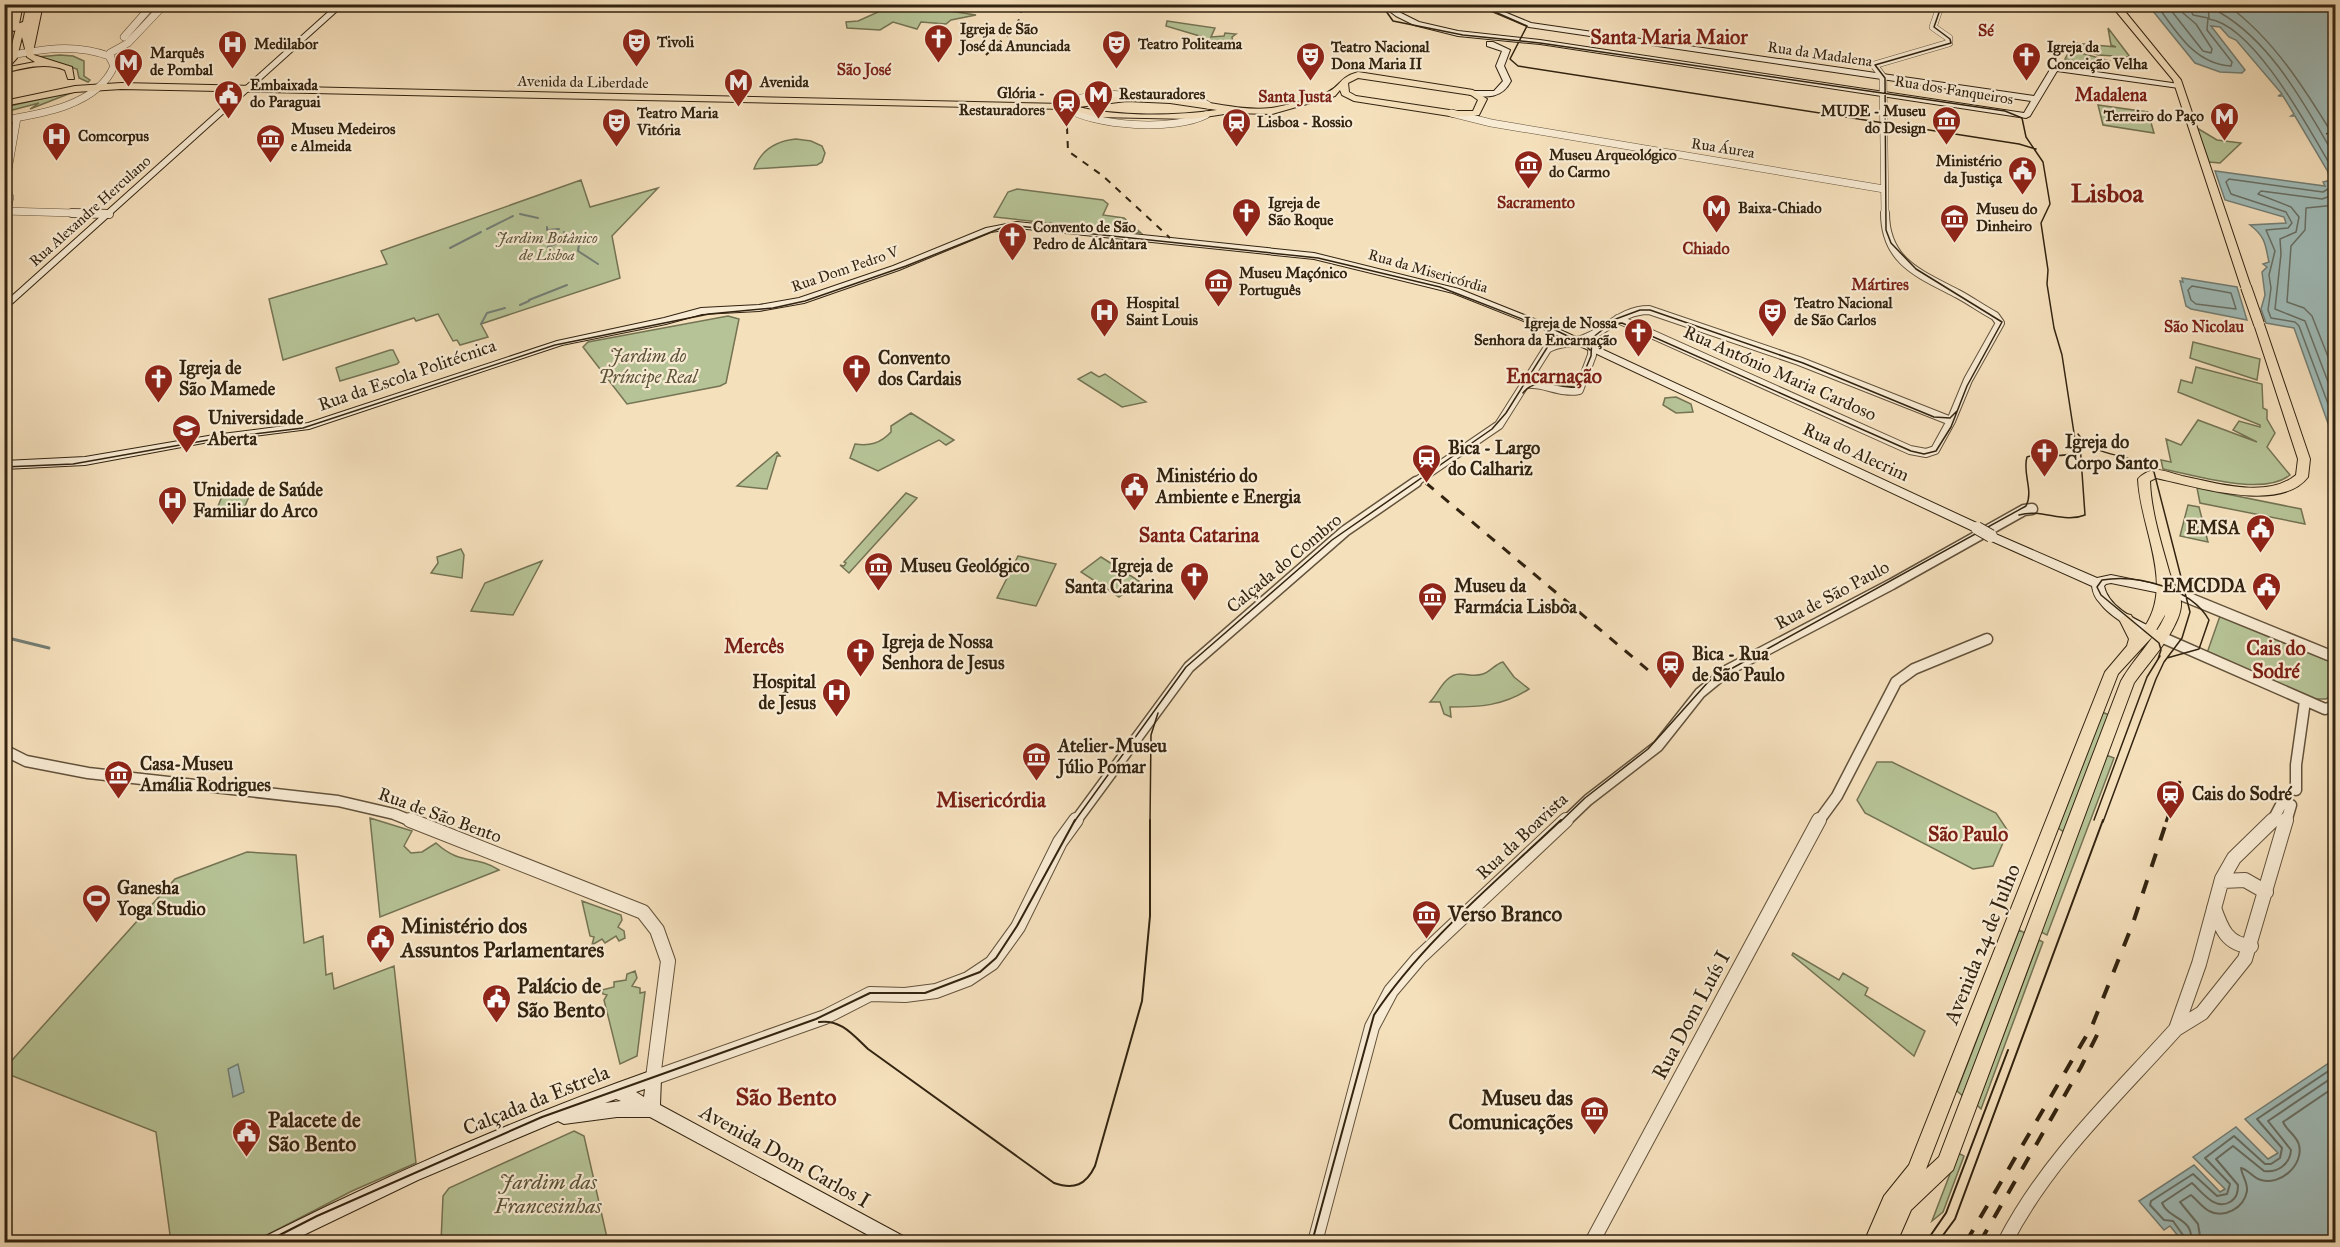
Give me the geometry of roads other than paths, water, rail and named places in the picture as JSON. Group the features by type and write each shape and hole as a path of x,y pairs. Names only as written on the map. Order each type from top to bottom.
{"main road":[{"path":"14,29 19,4"},
{"path":"4,69 14,55 24,4"},
{"path":"29,30 32,4"},
{"path":"32,4 24,34 29,52 33,58 50,64"},
{"path":"29,52 39,4"},
{"path":"1065,107 1097,114 1281,109 1335,92 1352,76 1363,75 1487,95 1499,93 1507,79 1500,66 1505,49 1464,40 1458,34 1448,30 1406,21 1383,4"},
{"name":"Rua da Madalena","path":"1478,4 1529,25 2036,99"},
{"path":"1887,1242 1904,1203 1946,1163 2128,681 2161,637 2174,613 2174,592 2163,573 2144,484 2146,477 2153,474 2259,492 2286,488 2302,478 2305,468 2304,459 2179,86 2174,75 2114,4"},
{"name":"Rua Alexandre Herculano","path":"4,308 338,6"},
{"name":"Rua dos Fanqueiros","path":"1458,34 1507,41 1522,40 2026,116 2036,99"},
{"path":"4,69 50,64"},
{"name":"Avenida da Liberdade","path":"50,64 69,69 71,77 100,86"},
{"path":"2036,99 2053,69 2058,68 2179,86"},
{"path":"42,96 61,87 71,77"},
{"path":"1344,83 1345,93 1354,98"},
{"name":"Avenida da Liberdade","path":"4,104 100,86 121,86 1065,107"},
{"path":"1324,96 1469,114 1478,112 1483,99 1473,93"},
{"path":"1065,107 1102,100 1184,102 1207,110"},
{"name":"Rua da Misericórdia","path":"1010,225 1314,256 1456,291 1555,331 1594,350"},
{"name":"Rua Dom Pedro V","path":"666,321 674,323 732,310 801,301 948,248 969,243 1010,225"},
{"name":"Rua da Escola Politécnica","path":"4,465 74,462 214,438 309,426 537,349 666,321"},
{"name":"Rua do Alecrim","path":"1594,350 1991,536 2099,584"},
{"path":"2161,637 2126,619 2101,598 2098,591 2099,584 2102,580 2111,579 2174,592"},
{"path":"2126,619 2136,639 2133,648"},
{"name":"Avenida 24 de Julho","path":"1873,1242 1891,1203 1916,1171 2112,672 2133,648 2161,637"},
{"path":"2052,826 2059,837 2054,857 2056,873"},
{"path":"2020,909 2040,919"},
{"path":"652,1109 653,1078"},
{"name":"Calçada da Estrela","path":"272,1242 544,1118 653,1078"},
{"name":"Avenida Dom Carlos I","path":"618,1091 897,1242"},
{"name":"Avenida Dom Carlos I","path":"544,1118 617,1109 652,1109"}],"street":[{"path":"14,4 4,56 62,49 99,52 111,58"},
{"path":"99,52 117,45 153,4"},
{"path":"4,120 68,104 100,86 114,69 110,53 128,43 165,4"},
{"path":"1864,74 1875,66 1898,57 1950,41 1933,27 1941,4"},
{"path":"1546,386 1532,375 1547,349 1555,343 1576,341 1599,331 1618,319 1647,310 1814,366 1951,421 1968,380 2000,324 1995,316 1935,283 1904,261 1889,243 1885,227 1882,76 1875,66"},
{"path":"108,79 121,86"},
{"path":"1065,107 1074,100 1097,94 1193,98 1207,110"},
{"name":"Rua Áurea","path":"1450,113 1491,123 1884,189"},
{"path":"4,221 10,197 5,193 17,118"},
{"path":"6,211 109,214"},
{"name":"Rua António Maria Cardoso","path":"1618,319 1910,450 1929,453 1935,450 1951,421"},
{"path":"1555,331 1557,335 1555,343"},
{"path":"1526,384 1533,382 1570,392 1579,390 1594,350 1591,341 1599,331"},
{"name":"Calçada do Combro","path":"1122,758 1188,667 1329,543 1503,420 1532,375"},
{"name":"Rua de São Paulo","path":"1667,736 1700,693 1728,670 1892,584 2024,510 2032,508"},
{"path":"2174,592 2336,658"},
{"path":"2161,637 2325,709 2336,706"},
{"name":"Rua Dom Luís I","path":"1592,1242 1817,823 1871,734 1896,682 1914,669 1987,639"},
{"path":"2291,788 2305,701"},
{"name":"Rua da Boavista","path":"1315,1242 1372,1027 1382,1005 1419,958 1588,800 1649,754 1667,736"},
{"name":"Rua de São Bento","path":"4,750 26,761 88,773 338,801 394,814 643,912 657,930 668,961 653,1078"},
{"name":"Calçada da Estrela","path":"653,1078 825,1017 870,994 905,995 936,991 968,979 992,963 1018,927 1060,842 1122,758"},
{"path":"2005,1242 2020,1213 2053,1165 2176,1029 2202,1013 2245,959 2251,946 2266,892 2287,803 2275,820 2236,855 2222,881 2195,978 2181,1007 2176,1029"},
{"path":"2222,881 2245,880 2266,892"},
{"path":"2214,908 2221,930 2227,939 2237,945 2251,946"}],"water":[{"path":"2148,5 2192,5 2203,11 2205,10 2200,5 2335,5 2335,443 2294,328 2266,323 2261,309 2265,295 2262,272 2267,267 2263,264 2269,262 2262,238 2250,225 2286,223 2284,217 2225,200 2215,171 2325,186 2323,182 2331,180 2327,170 2295,116 2291,116 2294,114 2283,96 2278,96 2282,94 2236,40 2229,37 2220,27 2211,26 2245,70 2242,73 2220,72 2195,63"},
{"path":"2182,278 2237,287 2247,320 2191,309 2186,306 2180,281 2183,282"},
{"path":"2335,1059 2335,1242 2170,1242 2179,1237 2170,1226 2164,1230 2139,1201 2194,1165 2220,1192 2225,1189 2193,1157 2236,1127 2268,1159 2278,1153 2245,1119"},
{"path":"238,1064 244,1092 233,1097 228,1069"}],"waterway":[{"path":"520,214 538,218"},
{"path":"487,229 513,216"},
{"path":"547,227 547,230 559,229"},
{"path":"450,248 481,232"},
{"path":"564,232 579,244 578,251 598,264"},
{"path":"548,247 570,238"},
{"path":"529,300 567,285"},
{"path":"520,305 529,301"},
{"path":"481,324 487,313 505,308"},
{"path":"4,637 49,648"}],"tunnel":[{"path":"7,62 14,29"},
{"path":"2283,801 2287,787"}],"tram line":[{"path":"1381,4 1393,21 1463,35 1519,41"},
{"path":"1477,4 1527,26 1519,41"},
{"path":"1885,93 1885,78 1875,65 1951,43 1950,39 1934,27 1942,4"},
{"path":"1519,41 1885,93"},
{"path":"1519,41 1510,59 1518,66 1885,123"},
{"path":"1885,93 2005,111 2022,118 2026,137 2034,148"},
{"path":"1885,93 1885,123"},
{"path":"1523,393 1529,387 1542,383 1578,387 1591,356 1592,338 1610,324 1622,323 1911,451 1924,454 1936,451 1951,427 1967,386 2002,322 1916,269 1891,243 1886,230 1885,123"},
{"path":"1885,123 2019,144 2034,148"},
{"path":"1560,822 1585,798 1648,749 1709,681 2026,506 2029,494 2027,457 2074,453 2076,446 2062,355 2054,328 2047,284 2048,270 2041,223 2050,204 2043,162 2034,148"},
{"path":"4,467 73,464 214,439 303,428 555,345 709,314 773,308 805,301 906,266 1001,228 1018,226 1318,258 1440,287 1548,329 1555,335 1506,413 1492,429 1332,540 1186,667 1074,822"},
{"path":"1613,320 1640,310 1650,310 1803,363 1934,417 1950,418 1957,411"},
{"path":"1549,327 1584,344 1590,350"},
{"path":"2078,434 2094,448 2135,461 2154,472 2186,597"},
{"path":"2019,515 2036,513 2069,518 2085,515 2080,444"},
{"path":"2158,659 2161,650 2159,643 2101,595 2097,587 2102,580 2131,579 2162,586 2186,597"},
{"path":"2167,658 2182,638 2190,612 2186,597"},
{"path":"2167,658 2199,649 2209,620 2201,609 2186,597"},
{"path":"2094,820 2147,677 2160,656"},
{"path":"2103,822 2156,679 2167,658"},
{"path":"1150,822 1151,735 1158,713"},
{"path":"266,1242 317,1216 542,1117 816,1019 870,993 925,993 980,972 996,958 1017,926 1075,820"},
{"path":"1312,1242 1374,1015 1415,962 1438,937 1561,820"},
{"path":"1938,1242 1955,1219 2103,820"},
{"path":"819,1022 834,1023 846,1029 868,1049 1054,1183 1073,1186 1083,1182 1095,1166 1142,1001 1150,916 1150,822"},
{"path":"1926,1242 1946,1213 2008,1050"}],"railway":[{"path":"986,55 1015,27 1019,20 1021,4"},
{"path":"1067,127 1068,151 1103,176 1170,238"},
{"path":"1426,483 1648,670"},
{"path":"2166,822 2180,781"},
{"path":"1966,1242 2092,1026 2133,923 2167,820"},
{"path":"1980,1242 2081,1067 2103,1023"}],"place":[{"name":"Igreja de São José da Anunciada","path":"939,64"},
{"name":"Tivoli","path":"636,68"},
{"name":"Medilabor","path":"233,70"},
{"name":"Teatro Politeama","path":"1117,70"},
{"name":"Teatro Nacional Dona Maria II","path":"1310,82"},
{"name":"Igreja da Conceição Velha","path":"2026,82"},
{"name":"Marquês de Pombal","path":"129,88"},
{"name":"Avenida","path":"739,108"},
{"name":"Embaixada do Paraguai","path":"229,120"},
{"name":"Restauradores","path":"1098,120"},
{"name":"Glória - Restauradores","path":"1066,128"},
{"name":"Terreiro do Paço","path":"2225,142"},
{"name":"MUDE - Museu do Design","path":"1947,146"},
{"name":"Teatro Maria Vitória","path":"616,148"},
{"name":"Lisboa - Rossio","path":"1236,148"},
{"name":"Comcorpus","path":"57,162"},
{"name":"Museu Medeiros e Almeida","path":"270,164"},
{"name":"Museu Arqueológico do Carmo","path":"1528,190"},
{"name":"Ministério da Justiça","path":"2023,196"},
{"name":"Baixa-Chiado","path":"1717,234"},
{"name":"Igreja de São Roque","path":"1247,238"},
{"name":"Museu do Dinheiro","path":"1955,244"},
{"name":"Convento de São Pedro de Alcântara","path":"1012,262"},
{"name":"Museu Maçónico Português","path":"1218,308"},
{"name":"Hospital Saint Louis","path":"1105,338"},
{"name":"Teatro Nacional de São Carlos","path":"1773,338"},
{"name":"Igreja de Nossa Senhora da Encarnação","path":"1638,358"},
{"name":"Convento dos Cardais","path":"857,394"},
{"name":"Igreja de São Mamede","path":"158,404"},
{"name":"Universidade Aberta","path":"187,454"},
{"name":"Igreja do Corpo Santo","path":"2044,478"},
{"name":"Bica - Largo do Calhariz","path":"1427,484"},
{"name":"Ministério do Ambiente e Energia","path":"1135,512"},
{"name":"Unidade de Saúde Familiar do Arco","path":"172,526"},
{"name":"EMSA","path":"2261,554"},
{"name":"Museu Geológico","path":"879,592"},
{"name":"Igreja de Santa Catarina","path":"1194,602"},
{"name":"EMCDDA","path":"2267,612"},
{"name":"Museu da Farmácia Lisboa","path":"1433,622"},
{"name":"Igreja de Nossa Senhora de Jesus","path":"861,678"},
{"name":"Bica - Rua de São Paulo","path":"1671,690"},
{"name":"Hospital de Jesus","path":"837,718"},
{"name":"Atelier-Museu Júlio Pomar","path":"1037,782"},
{"name":"Casa-Museu Amália Rodrigues","path":"119,800"},
{"name":"Cais do Sodré","path":"2171,820"},
{"name":"Ganesha Yoga Studio","path":"96,924"},
{"name":"Verso Branco","path":"1427,940"},
{"name":"Ministério dos Assuntos Parlamentares","path":"380,964"},
{"name":"Palácio de São Bento","path":"496,1024"},
{"name":"Museu das Comunicações","path":"1594,1136"},
{"name":"Palacete de São Bento","path":"247,1158"}],"district":[{"name":"Sé","path":"1986,30"},
{"name":"Santa Maria Maior","path":"1669,37"},
{"name":"São José","path":"864,69"},
{"name":"Madalena","path":"2111,95"},
{"name":"Santa Justa","path":"1295,96"},
{"name":"Lisboa","path":"2107,193"},
{"name":"Sacramento","path":"1536,202"},
{"name":"Chiado","path":"1706,248"},
{"name":"Mártires","path":"1880,284"},
{"name":"São Nicolau","path":"2204,326"},
{"name":"Encarnação","path":"1554,376"},
{"name":"Santa Catarina","path":"1199,535"},
{"name":"Mercês","path":"754,646"},
{"name":"Cais do Sodré","path":"2276,660"},
{"name":"Misericórdia","path":"991,800"},
{"name":"São Paulo","path":"1968,834"},
{"name":"São Bento","path":"786,1097"}],"park label":[{"name":"Jardim Botânico de Lisboa","path":"547,246"},
{"name":"Jardim do Príncipe Real","path":"648,366"},
{"name":"Jardim das Francesinhas","path":"548,1194"}]}
